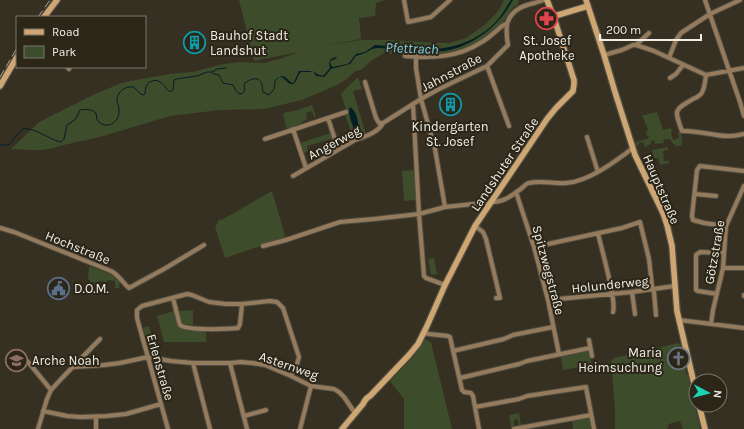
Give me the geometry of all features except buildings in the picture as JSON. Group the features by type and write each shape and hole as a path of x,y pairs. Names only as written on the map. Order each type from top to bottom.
{"street":[{"path":"45,16 57,0"},
{"path":"404,0 408,22 431,17 450,0"},
{"path":"405,56 447,56 466,50 480,43 506,24 518,8 545,0"},
{"name":"Landshuter Straße","path":"342,429 363,404 364,400 370,396 418,344 445,285 475,226 547,119 573,92 574,80 555,21 555,15 545,0"},
{"name":"Hauptstraße","path":"586,0 635,155 667,224 672,246 679,320 692,373"},
{"path":"705,0 744,116"},
{"path":"668,58 676,40 682,33 710,14 740,0"},
{"path":"555,15 588,6"},
{"name":"Jahnstraße","path":"383,123 439,89 487,66 508,45 506,24"},
{"path":"636,45 649,34"},
{"path":"604,55 636,45 706,76 744,68"},
{"path":"416,56 416,68 421,99 435,149 445,207"},
{"path":"0,86 16,59"},
{"path":"670,78 676,74 683,65"},
{"path":"487,66 510,126"},
{"path":"706,76 701,94 680,107 677,111 677,117 682,131 691,130 725,136 744,134"},
{"path":"365,82 376,118 379,122 383,123"},
{"path":"414,104 419,214 424,276 445,285"},
{"path":"265,139 346,112"},
{"path":"328,118 338,149"},
{"name":"Angerweg","path":"293,176 338,149 366,136 381,127 383,123"},
{"path":"293,129 306,168"},
{"path":"587,137 598,172"},
{"path":"263,246 340,222 419,214 445,207 499,202 506,199 528,183 567,183 582,180 614,162 633,148"},
{"path":"726,226 693,220 692,216 697,170 700,166 744,171"},
{"name":"Götzstraße","path":"711,324 723,268 726,226 743,192 744,186"},
{"name":"Spitzwegstraße","path":"516,192 534,247 548,300 559,354"},
{"path":"695,194 716,196"},
{"path":"534,247 622,228 640,222 649,260 656,315"},
{"path":"475,226 483,232 486,239 500,298 496,298"},
{"name":"Hochstraße","path":"0,228 14,232 111,271 115,273 129,288 204,245"},
{"path":"598,233 615,308 613,312"},
{"path":"717,294 696,290 696,256 700,252 723,253"},
{"path":"723,268 744,268"},
{"name":"Holunderweg","path":"548,300 632,292 675,286"},
{"path":"632,292 635,314"},
{"path":"242,304 240,324 238,328 197,328 180,325 173,298 189,294 209,302 226,304 270,301 277,302 281,305 299,357 291,376"},
{"name":"Erlenstraße","path":"168,429 137,318 137,310 142,306 173,298"},
{"path":"679,320 744,328"},
{"path":"453,351 504,339 514,335 553,327"},
{"path":"424,332 449,337 451,339 463,391 466,393 471,393 472,395 479,429"},
{"path":"38,429 47,399 52,390 100,339"},
{"path":"589,340 592,356"},
{"path":"460,378 527,361 590,348"},
{"path":"73,367 120,363 148,357"},
{"name":"Asternweg","path":"148,357 193,363 252,362 265,365 311,386 334,389 339,392 355,413"},
{"path":"25,360 52,390"},
{"path":"193,363 210,429"},
{"path":"230,363 247,429"},
{"path":"300,429 311,386"},
{"path":"475,407 519,399 527,396 586,387 594,429"},
{"path":"43,411 67,416 96,417 126,414 162,404"},
{"path":"244,416 266,410"},
{"path":"701,413 705,429"},
{"path":"514,429 591,415"},
{"path":"96,417 96,429"}],"green space":[{"path":"239,0 385,0 376,3 375,16 359,18 361,39 323,46 360,40 449,43 466,38 486,24 499,10 504,0 519,0 517,6 514,6 495,31 479,42 466,48 453,53 437,55 384,53 371,61 361,70 355,71 347,79 337,85 302,100 264,109 220,110 170,116 100,137 54,148 36,150 11,149 39,122 93,95 119,84 170,74 193,72 219,65 239,62 264,63 298,52 254,61"},
{"path":"358,77 362,89 353,91 366,134 360,135 353,139 345,114 347,113 341,94"},
{"path":"312,105 316,117 314,117 312,111 306,113 307,119 301,124 288,129 286,127 283,113"},
{"path":"657,112 663,130 671,128 673,140 679,138 678,132 680,131 682,138 681,146 675,146 670,139 663,140 664,143 655,144 654,140 651,141 651,144 645,147 643,142 635,146 634,143 649,138 646,131 648,130 643,117 641,116"},
{"path":"331,133 332,139 307,146 308,151 304,153 300,143"},
{"path":"667,147 668,150 663,151 664,161 669,161 669,163 660,165 658,158 654,158 652,150"},
{"path":"415,170 417,200 404,201 402,171"},
{"path":"272,191 285,235 284,238 225,258 215,227 219,220"},
{"path":"434,258 437,274 431,275 428,259"},
{"path":"89,266 110,274 120,280 119,288 115,288 115,281 99,281 98,284 90,282 90,280 88,280"},
{"path":"193,310 193,325 183,324 179,311"},
{"path":"174,311 179,327 184,329 206,331 206,342 164,342 157,316"},
{"path":"149,326 152,338 146,339 143,328"},
{"path":"425,339 431,342 452,429 404,429 404,399 390,381 412,358"},
{"path":"678,343 682,346 685,357 686,374 688,375 688,413 696,413 700,429 683,429 680,421 669,424 667,429 615,429 611,361 614,358"},
{"path":"589,351 592,365 563,370 561,357"},
{"path":"519,413 521,425 519,426 518,419 514,420 514,427 511,427 509,415"},
{"path":"590,417 592,429 573,429 572,420"}],"water":[{"path":"511,0 513,0 503,16 488,31 474,40 451,50 427,52 406,50 406,52 401,49 377,48 356,56 350,64 331,69 324,77 316,76 313,71 323,76 330,68 329,63 331,59 337,58 330,62 333,67 347,64 356,54 365,52 375,45 407,46 416,49 431,49 450,47 468,41 477,37 493,25"},
{"path":"299,71 313,71 301,72 293,84 290,84 281,77 274,82 277,78 282,76 292,83 294,82"},
{"path":"350,107 354,111 359,125 359,132 357,133 355,132 349,113"}],"waterway":[{"name":"Pfettrach","path":"212,72 217,69 226,68"},
{"name":"Pfettrach","path":"0,145 9,145 19,133 25,129 30,129 61,142 64,139 67,125 76,119 80,110 86,109 96,113 97,120 105,125 114,123 119,115 117,100 121,91 125,88 133,87 144,95 147,84 155,80 160,82 170,92 173,90 174,80 176,79 211,72 219,75 223,83 233,85 236,91 240,94 245,90 245,83 249,80 257,79 261,82 263,92 269,95 274,89 275,82"}],"railway":[{"path":"39,16 50,0"},
{"path":"0,77 16,50"}],"place":[{"name":"St. Josef Apotheke","path":"547,18"},
{"name":"Bauhof Stadt Landshut","path":"194,42"},
{"name":"Kindergarten St. Josef","path":"450,104"},
{"name":"D.O.M.","path":"59,288"},
{"name":"Maria Heimsuchung","path":"678,359"},
{"name":"Arche Noah","path":"17,360"}]}
